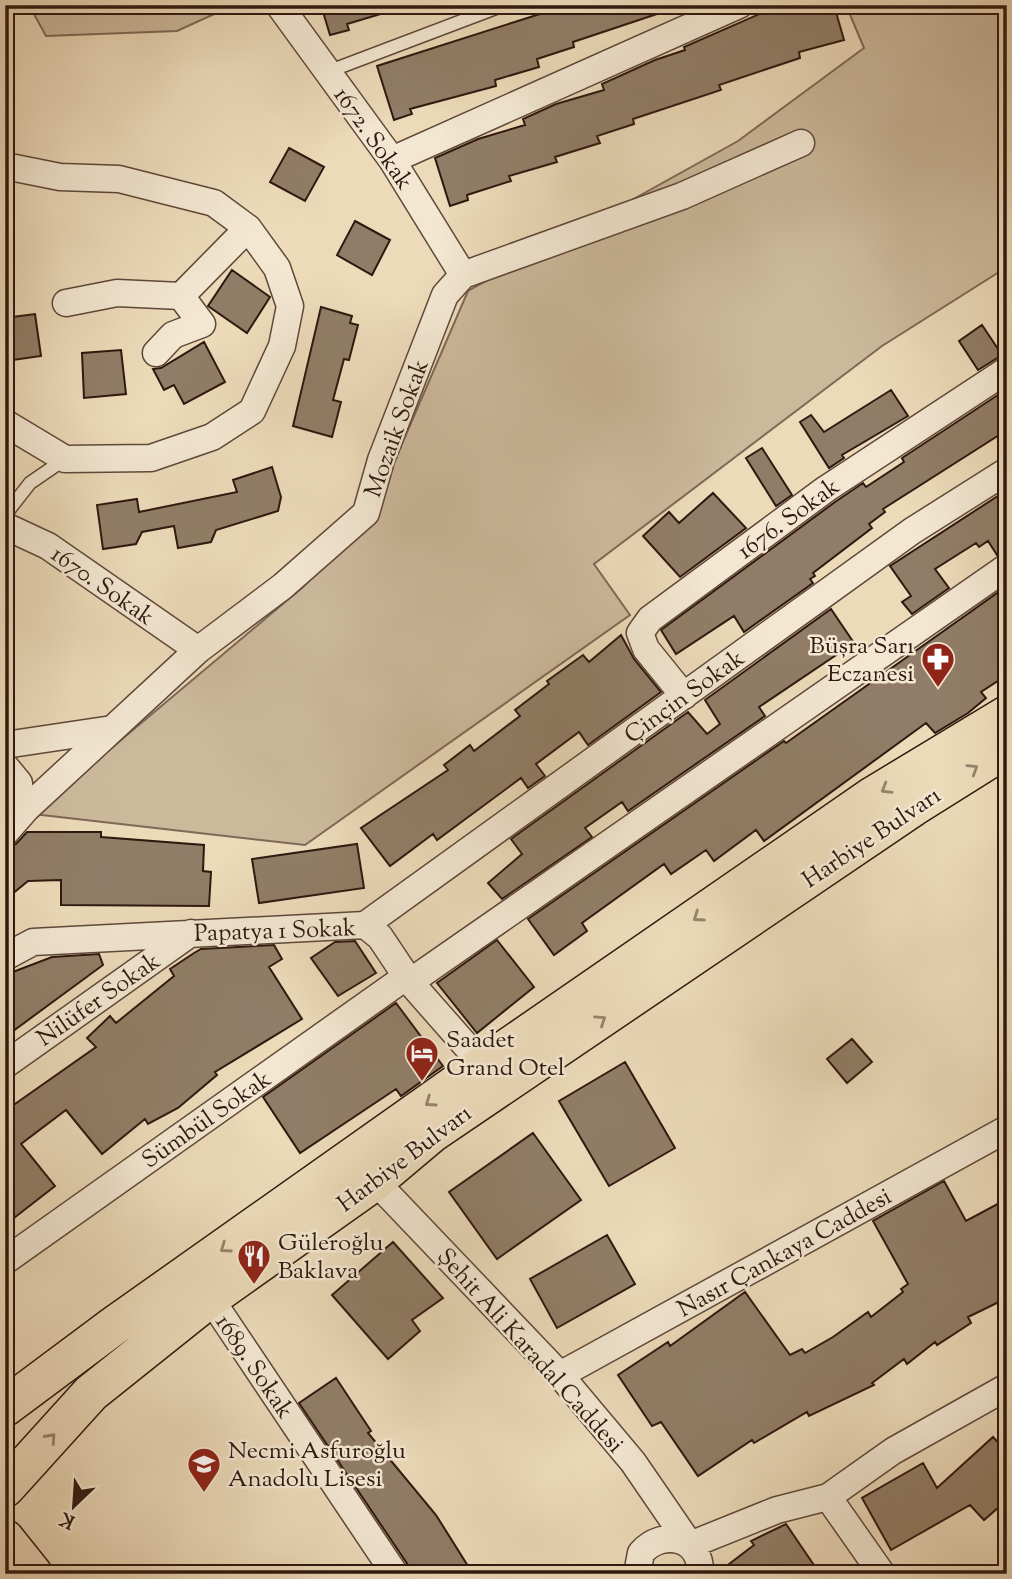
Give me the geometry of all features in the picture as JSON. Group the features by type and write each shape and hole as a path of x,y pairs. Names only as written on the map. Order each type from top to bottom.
{"main road":[{"name":"Harbiye Bulvarı","path":"5,1407 115,1325 482,1065 873,796 1007,715"},
{"name":"Harbiye Bulvarı","path":"5,1488 91,1393 210,1298 374,1181 432,1133 913,807 1007,748"},
{"path":"5,1539 33,1574"}],"street":[{"name":"1672. Sokak","path":"279,5 392,160 463,275"},
{"path":"392,160 739,5"},
{"path":"463,275 682,196 801,143"},
{"path":"5,166 60,177 119,179 151,185 214,204 248,228 277,268 290,306 282,346 252,411 212,437 151,458 65,459 5,423"},
{"path":"66,303 117,293 181,296 248,228"},
{"name":"Mozaik Sokak","path":"13,824 198,650 283,586 366,513 381,460 445,295 463,275"},
{"path":"156,353 173,335 202,324 181,296"},
{"name":"1676. Sokak","path":"684,696 646,649 640,633 650,619 826,489 1007,370"},
{"name":"Çinçin Sokak","path":"365,925 912,531 1007,471"},
{"name":"1670. Sokak","path":"5,526 48,546 198,650"},
{"name":"Sümbül Sokak","path":"5,1261 409,979 1007,568"},
{"path":"5,745 113,729"},
{"path":"5,766 19,783 13,824"},
{"name":"Papatya 1 Sokak","path":"5,957 33,942 365,925 380,937 409,979 482,1065"},
{"name":"Nilüfer Sokak","path":"5,1065 191,933"},
{"name":"Nasır Çankaya Caddesi","path":"560,1375 1007,1129"},
{"name":"Şehit Ali Karadal Caddesi","path":"374,1181 560,1375 633,1462 700,1561 700,1574"},
{"name":"1689. Sokak","path":"210,1298 395,1574"},
{"path":"638,1574 641,1553 658,1539 669,1537 690,1545 777,1510 828,1497 893,1451 1007,1387"},
{"path":"828,1497 882,1574"}],"lane":[{"path":"327,72 504,5"},
{"path":"5,515 30,483 65,459"}],"shaded area":[{"path":"29,5 234,5 177,31 46,36"},
{"path":"846,5 1007,5 1007,267 882,346 594,564 630,615 305,845 33,814 303,587 370,518 468,291 738,141 864,48"}],"building":[{"path":"321,5 393,5 394,10 347,24 349,30 330,35"},
{"path":"541,5 678,7 573,42 574,47 537,59 539,67 495,80 496,86 410,109 412,114 394,120 377,66 543,13"},
{"path":"780,5 834,5 844,40 799,52 800,58 719,85 721,90 633,119 634,124 597,136 600,143 555,157 557,162 509,176 511,181 467,195 468,200 450,206 435,158 478,139 525,125 523,119 556,104 604,90 602,84 655,60 685,50 684,47"},
{"path":"289,148 324,167 305,201 270,182"},
{"path":"355,221 390,240 372,275 337,255"},
{"path":"232,270 270,297 247,333 208,306"},
{"path":"321,307 352,316 350,323 358,325 349,360 344,359 333,400 341,402 332,437 293,426"},
{"path":"35,314 41,356 5,361 5,318"},
{"path":"982,325 1002,355 978,370 959,341"},
{"path":"204,342 225,382 184,404 174,385 164,390 153,369 161,368"},
{"path":"121,350 126,394 84,398 82,353"},
{"path":"1007,389 1007,430 883,509 885,512 869,524 872,528 813,573 815,576 810,579 813,583 744,632 734,616 676,654 661,630 835,502 863,483 866,487 904,462 902,458"},
{"path":"891,390 908,416 842,455 844,458 829,468 800,422 811,415 824,432"},
{"path":"762,448 792,495 776,506 746,458"},
{"path":"272,467 281,497 278,511 216,530 211,542 178,548 174,526 142,532 136,544 103,549 97,505 137,499 139,512 237,492 233,480"},
{"path":"1007,490 1007,551 997,555 988,541 979,547 976,543 935,569 949,588 912,614 902,602 911,596 890,566"},
{"path":"713,493 746,528 680,577 643,536 669,512 679,523"},
{"path":"1007,586 1007,675 981,692 986,698 968,713 935,733 926,723 764,841 756,830 714,861 706,850 671,874 664,864 582,923 587,931 554,955 528,919 784,741 786,743"},
{"path":"831,609 854,643 759,707 765,716 628,811 622,802 585,828 592,837 502,899 488,883 522,854 511,839 688,712 707,734 720,724 705,700"},
{"path":"621,635 634,659 661,692 588,745 579,732 536,764 545,776 528,788 521,778 437,840 433,834 390,866 361,828 448,770 444,765 470,745 474,751 520,716 515,710 549,684 547,681 583,655 589,662"},
{"path":"27,832 101,832 101,837 204,845 203,871 211,872 209,906 61,905 61,880 28,881 5,900 5,848 16,844"},
{"path":"357,844 364,888 259,903 252,859"},
{"path":"497,940 534,987 477,1033 437,983"},
{"path":"355,941 376,973 338,996 311,958 335,942"},
{"path":"274,945 282,959 269,967 302,1019 215,1072 217,1075 178,1108 148,1124 145,1119 102,1154 66,1110 21,1144 55,1186 5,1225 5,1111 96,1047 87,1038 110,1016 116,1023 174,976 170,969 194,953 201,949"},
{"path":"99,954 103,965 5,1037 5,975 52,957"},
{"path":"396,1003 443,1066 401,1096 396,1089 300,1153 263,1097"},
{"path":"852,1039 872,1062 847,1083 827,1059"},
{"path":"625,1062 675,1148 609,1186 559,1101"},
{"path":"533,1133 581,1200 497,1259 449,1192"},
{"path":"944,1181 966,1221 1007,1199 1007,1298 968,1317 971,1323 937,1345 935,1342 907,1364 904,1359 872,1383 874,1385 809,1416 807,1412 754,1443 752,1440 698,1476 661,1422 652,1426 618,1375 668,1342 670,1346 745,1292 790,1355 802,1349 805,1353 868,1312 871,1317 903,1292 901,1289 908,1284 873,1221"},
{"path":"607,1235 635,1284 557,1328 530,1279"},
{"path":"393,1242 443,1298 412,1320 420,1331 388,1359 332,1295"},
{"path":"336,1378 371,1431 368,1433 436,1515 473,1574 411,1574 408,1565 299,1403"},
{"path":"993,1437 1007,1452 1007,1500 984,1520 970,1505 891,1550 862,1498 923,1463 937,1488"},
{"path":"786,1524 820,1574 716,1574 754,1545 751,1541"}],"place":[{"name":"Büşra Sarı Eczanesi","path":"938,689"},
{"name":"Saadet Grand Otel","path":"422,1083"},
{"name":"Güleroğlu Baklava","path":"254,1286"},
{"name":"Necmi Asfuroğlu Anadolu Lisesi","path":"204,1494"}]}
